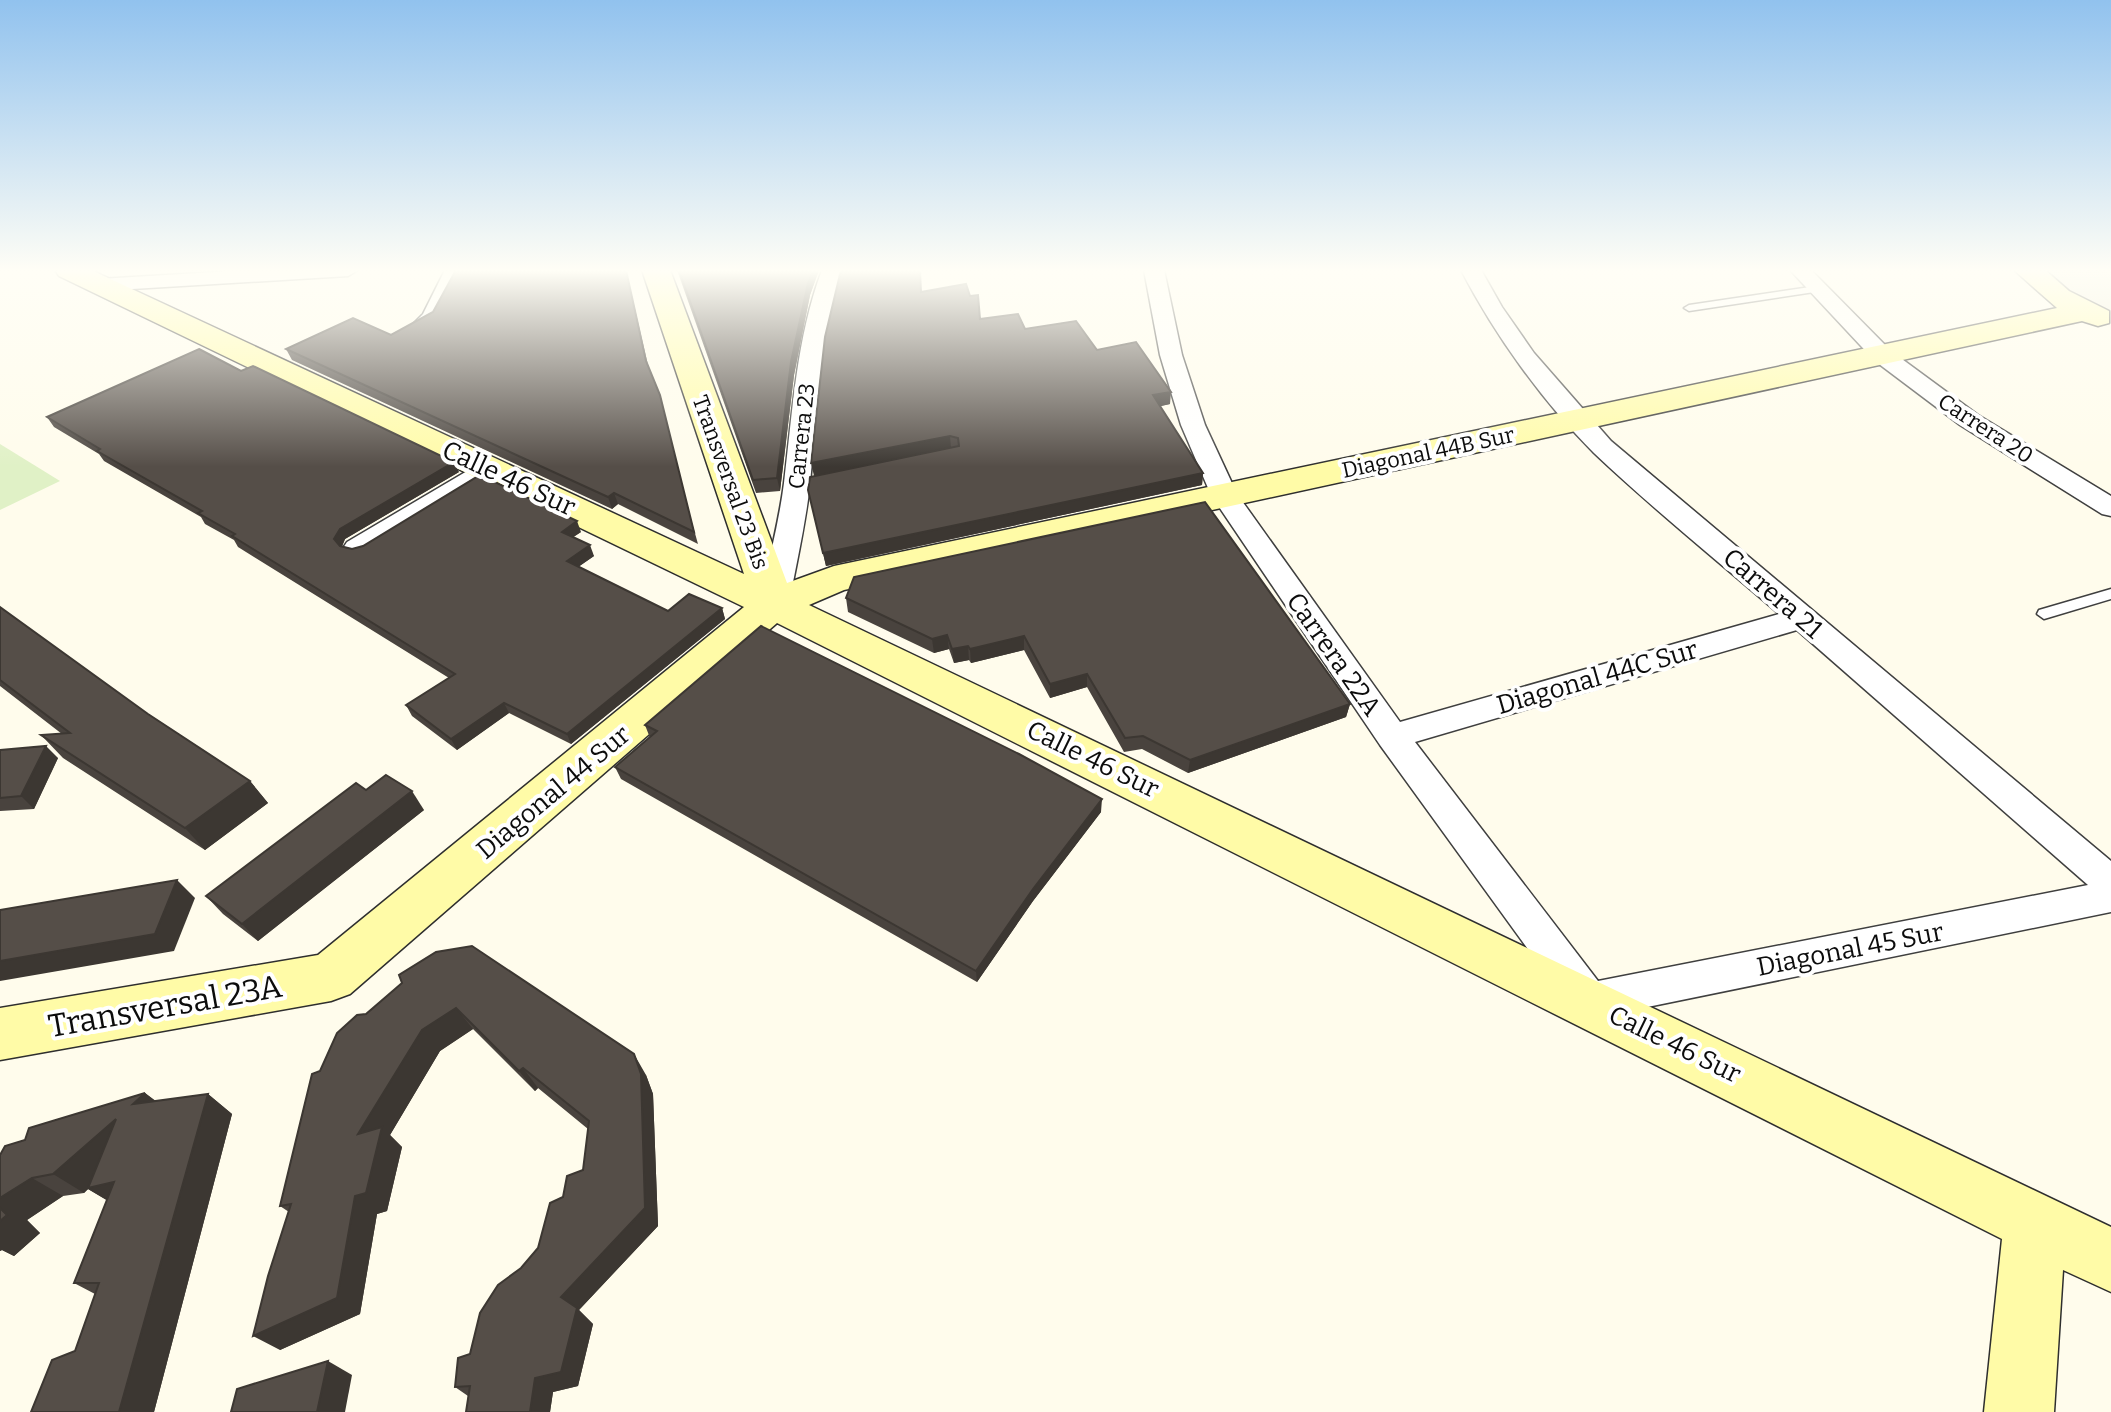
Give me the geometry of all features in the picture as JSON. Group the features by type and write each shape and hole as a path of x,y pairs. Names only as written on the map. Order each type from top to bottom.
{"street":[{"name":"Calle 46 Sur","path":"208,336 774,604 1589,1001 2111,1260"},
{"name":"Transversal 23 Bis","path":"679,336 774,604"},
{"name":"Carrera 23","path":"774,604 805,484 808,364 813,336"},
{"name":"Carrera 22A","path":"1167,336 1193,425 1224,495 1392,736 1589,1001"},
{"name":"Carrera 21","path":"1511,336 1578,421 1602,446 2111,883"},
{"name":"Carrera 20","path":"1863,336 1883,356 1969,420 2111,508"},
{"name":"Diagonal 44B Sur","path":"774,604 810,587 865,570 1883,356 1994,336"},
{"path":"357,548 488,469"},
{"name":"Diagonal 44 Sur","path":"331,977 774,604"},
{"name":"Diagonal 44C Sur","path":"1392,736 1802,618"},
{"name":"Diagonal 45 Sur","path":"1589,1001 2111,896"},
{"name":"Transversal 23A","path":"0,1034 331,977"},
{"path":"2019,1412 2035,1222"}],"lane":[{"path":"2044,614 2111,594"}],"green space":[{"path":"0,444 60,481 0,510"}],"building":[{"path":"314,336 640,336 646,361 660,395 694,532 614,493 608,497 286,349"},
{"path":"702,336 797,336 777,478 753,480"},
{"path":"1087,336 1097,350 1136,342 1171,392 1153,395 1203,473 823,553 808,490 810,477 959,446 958,438 950,436 811,463 825,337"},
{"path":"199,349 241,371 253,366 454,462 340,529 334,539 340,546 352,549 363,546 480,475 577,521 562,532 590,545 567,561 668,611 689,594 722,608 567,734 504,703 451,739 406,705 455,674 232,536 235,534 198,513 202,511 97,451 100,449 47,417"},
{"path":"1205,502 1350,704 1190,760 1143,736 1125,738 1087,674 1050,684 1024,636 970,649 968,646 952,649 947,635 932,639 846,598 854,577"},
{"path":"0,607 148,714 250,781 185,828 41,735 70,733 0,680"},
{"path":"761,626 1019,754 1102,799 1033,889 976,971 615,767 657,731 645,725"},
{"path":"46,746 21,796 0,798 0,750"},
{"path":"386,775 412,791 242,924 206,896 356,783 366,790"},
{"path":"177,880 155,934 0,961 0,910"},
{"path":"472,946 634,1054 641,1074 645,1208 561,1297 577,1308 561,1372 535,1378 530,1412 466,1412 470,1386 455,1387 458,1358 470,1354 480,1313 498,1285 521,1268 538,1248 550,1203 563,1197 567,1176 583,1170 589,1121 523,1068 519,1071 456,1008 422,1030 358,1134 382,1127 366,1193 355,1196 337,1298 253,1336 291,1204 280,1206 312,1074 320,1071 337,1033 357,1015 366,1014 402,983 399,975 436,952"},
{"path":"145,1093 133,1104 208,1094 119,1412 31,1412 52,1360 75,1351 99,1283 74,1283 114,1182 88,1188 116,1119 53,1174 32,1178 0,1198 0,1155 5,1146 25,1140 29,1128"},
{"path":"0,1208 7,1215 0,1221"},
{"path":"328,1361 317,1412 231,1412 237,1389"}]}
